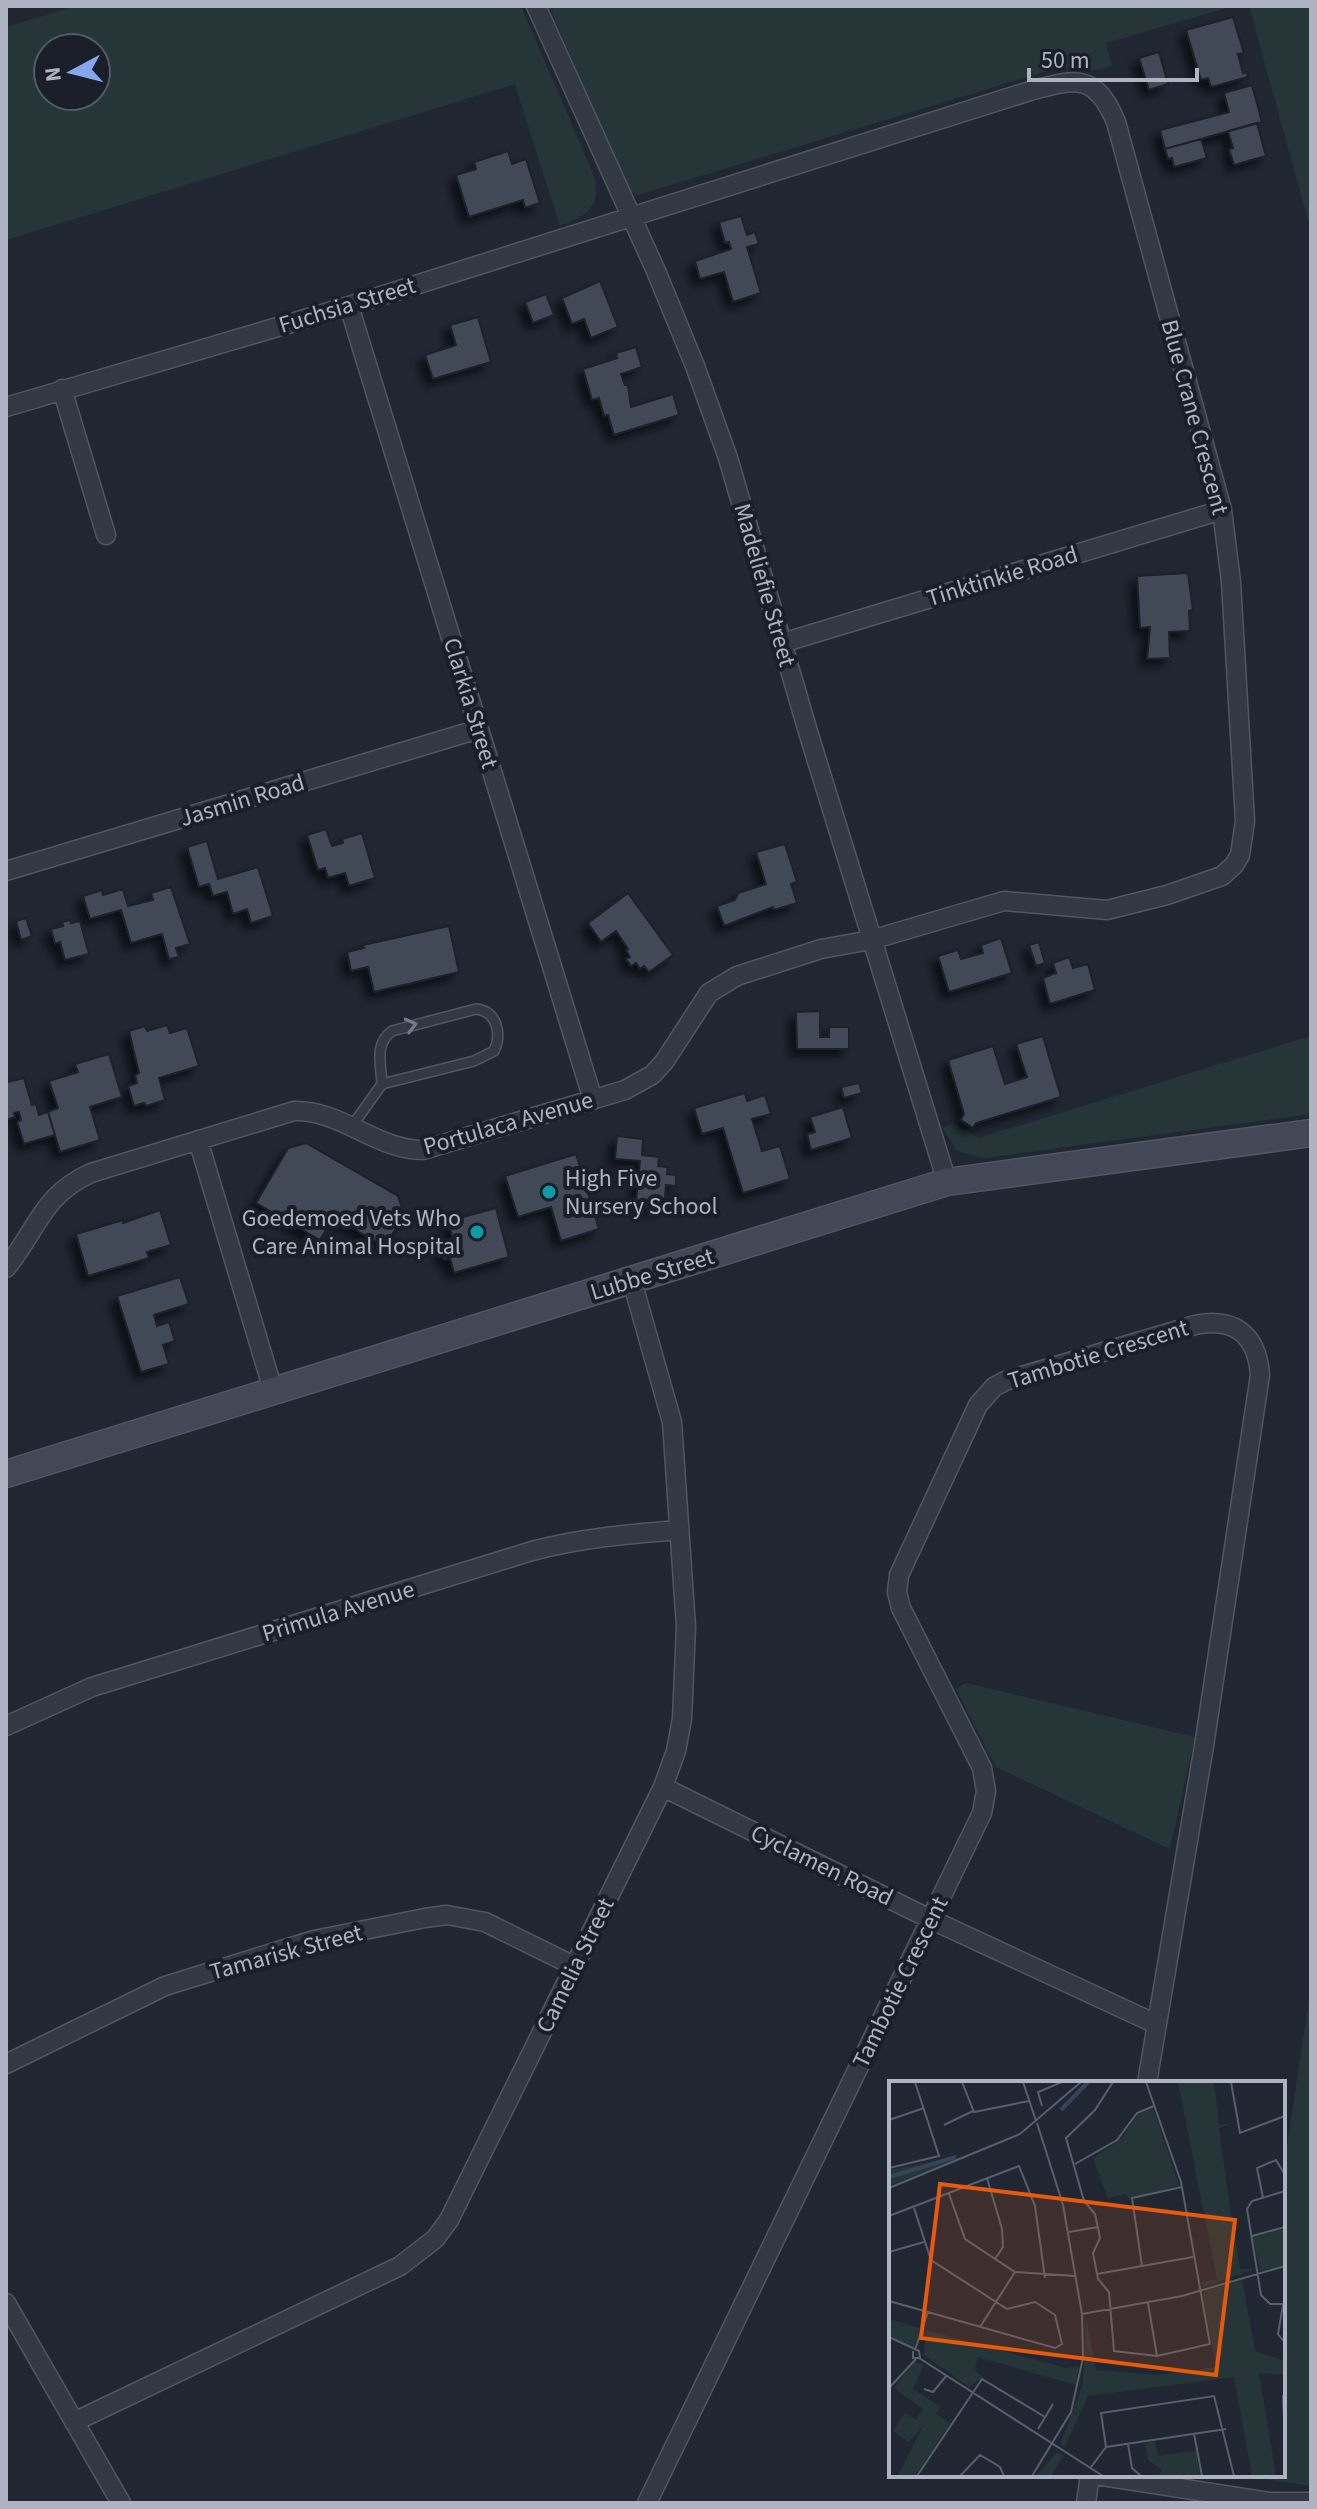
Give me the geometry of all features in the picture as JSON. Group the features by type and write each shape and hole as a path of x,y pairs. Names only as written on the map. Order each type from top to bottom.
{"main road":[{"name":"Lubbe Street","path":"6,1474 947,1182 1311,1133"}],"street":[{"name":"Madeliefie Street","path":"536,6 656,271 723,445 947,1182"},
{"name":"Blue Crane Crescent","path":"629,215 1066,82 1080,82 1101,93 1116,122 1222,510 1231,582 1245,821 1240,855 1222,876 1121,908 1107,910 1004,901 871,940"},
{"name":"Fuchsia Street","path":"6,407 349,306 629,215"},
{"name":"Clarkia Street","path":"349,306 593,1100"},
{"path":"62,389 106,535"},
{"name":"Tinktinkie Road","path":"782,643 1222,510"},
{"name":"Jasmin Road","path":"6,871 479,729"},
{"name":"Portulaca Avenue","path":"6,1268 48,1203 61,1189 91,1173 294,1111 321,1113 390,1145 423,1150 593,1100 625,1090 652,1075 664,1062 703,1001 721,984 821,949 871,940"},
{"path":"198,1140 273,1390"},
{"name":"Camelia Street","path":"74,2422 400,2266 435,2239 449,2220 663,1787 676,1751 682,1719 686,1627 672,1422 632,1281"},
{"name":"Tambotie Crescent","path":"647,2503 982,1813 985,1781 977,1756 901,1608 897,1584 978,1405 985,1395 1005,1381 1208,1322 1232,1326 1241,1331 1251,1342 1258,1358 1260,1375 1204,1746 1147,2081"},
{"name":"Primula Avenue","path":"6,1726 92,1687 532,1551 606,1535 679,1530"},
{"name":"Cyclamen Road","path":"663,1787 930,1919 1156,2024"},
{"name":"Tamarisk Street","path":"6,2064 165,1986 314,1940 425,1918 447,1915 485,1922 574,1966"},
{"path":"6,2303 121,2503"},
{"path":"1086,2503 1092,2477"},
{"path":"1106,2477 1275,2503 1311,2502"}],"lane":[{"path":"352,1126 382,1084 487,1056 494,1051 498,1039 494,1018 484,1010 476,1009 392,1031 379,1047 382,1084"}],"shaded area":[{"path":"76,6 521,6 596,185 590,208 578,218 560,226 515,84 6,240 6,27"},
{"path":"549,6 1233,6 1106,43 1112,66 1090,71 1060,67 638,195 628,190"},
{"path":"1249,6 1311,6 1311,231"},
{"path":"1311,1036 1311,1114 985,1158 957,1151 943,1128 953,1123 979,1138"},
{"path":"966,1683 1195,1737 1170,1849 996,1767 956,1689"},
{"path":"1311,1986 1311,2486 1251,2477 1285,2477 1285,2160"}],"building":[{"path":"1233,17 1244,53 1238,54 1243,73 1247,72 1248,77 1211,87 1208,78 1201,80 1186,30"},
{"path":"1159,52 1168,84 1149,90 1139,58"},
{"path":"1252,85 1262,122 1165,149 1160,130 1229,112 1224,93"},
{"path":"1257,123 1266,156 1234,165 1228,131"},
{"path":"1201,139 1207,158 1174,167 1165,149"},
{"path":"508,151 512,164 526,159 540,203 525,208 523,200 469,217 456,175 476,169 474,162"},
{"path":"741,216 747,235 755,232 759,244 747,247 761,293 733,302 724,272 700,279 695,261 731,249 729,242 725,243 719,222"},
{"path":"600,281 618,327 591,338 584,319 572,324 562,298"},
{"path":"546,294 554,315 533,323 525,302"},
{"path":"478,317 491,362 433,379 425,355 456,345 450,325"},
{"path":"636,347 642,367 621,374 625,385 628,385 631,407 673,394 679,415 614,435 599,398 592,400 583,369 617,358 616,353"},
{"path":"1188,573 1193,610 1189,611 1190,631 1169,632 1170,658 1147,659 1150,627 1140,628 1137,576"},
{"path":"326,829 332,846 343,843 342,839 362,833 375,878 349,886 345,873 328,878 325,868 318,870 307,835"},
{"path":"207,841 218,879 258,867 273,916 251,923 247,909 233,914 227,892 213,896 209,884 199,887 187,847"},
{"path":"785,844 797,882 791,884 797,903 774,910 773,907 724,926 717,906 735,900 738,893 766,884 756,852"},
{"path":"171,887 190,944 176,948 179,957 169,959 162,934 131,943 121,910 90,919 83,896 102,890 103,895 123,889 128,906 153,900 151,893"},
{"path":"628,893 673,955 649,972 644,966 640,969 636,963 631,966 626,959 630,957 628,949 616,931 601,942 588,923"},
{"path":"26,918 32,936 21,940 16,921"},
{"path":"70,920 71,923 80,921 89,954 65,960 60,942 55,944 51,929 63,926 62,922"},
{"path":"449,926 459,972 374,992 368,967 351,971 347,952 364,948 363,945"},
{"path":"1001,938 1012,973 949,992 938,956 958,950 961,959 983,953 981,945"},
{"path":"1039,942 1045,963 1036,966 1029,945"},
{"path":"1069,957 1073,968 1088,964 1095,990 1050,1004 1043,978 1056,973 1053,963"},
{"path":"820,1011 820,1037 829,1037 829,1027 849,1027 849,1049 797,1049 796,1012"},
{"path":"167,1025 170,1033 187,1028 199,1066 159,1078 165,1100 134,1106 128,1086 137,1083 135,1075 139,1073 129,1031 145,1026 147,1031"},
{"path":"1043,1036 1061,1097 976,1123 973,1128 961,1120 964,1114 948,1060 993,1046 1005,1084 1027,1077 1016,1044"},
{"path":"109,1054 122,1097 90,1107 100,1140 60,1152 48,1112 58,1108 49,1081 78,1072 75,1064"},
{"path":"24,1078 32,1105 36,1104 39,1115 48,1112 55,1135 24,1144 17,1122 21,1120 19,1112 6,1120 6,1080"},
{"path":"859,1083 862,1093 844,1098 841,1087"},
{"path":"745,1093 747,1101 765,1095 771,1114 752,1119 762,1151 780,1146 790,1179 743,1193 723,1128 702,1134 694,1108"},
{"path":"843,1107 852,1138 811,1150 807,1134 815,1132 810,1117"},
{"path":"617,1136 643,1139 642,1155 659,1157 658,1166 668,1167 667,1174 676,1175 676,1186 666,1185 664,1209 647,1208 647,1202 636,1201 640,1161 615,1159"},
{"path":"306,1143 398,1196 404,1214 385,1247 333,1217 320,1240 256,1203 288,1148"},
{"name":"High Five Nursery School","path":"576,1154 599,1229 561,1241 551,1207 518,1217 505,1176"},
{"name":"Goedemoed Vets Who Care Animal Hospital","path":"496,1208 509,1257 454,1273 450,1258 444,1260 441,1247 454,1243 448,1221"},
{"path":"160,1210 171,1245 147,1252 149,1258 88,1276 76,1234"},
{"path":"180,1277 189,1304 154,1315 157,1326 169,1322 175,1341 163,1345 169,1364 141,1372 117,1296"}],"place":[{"name":"High Five Nursery School","path":"549,1192"},
{"name":"Goedemoed Vets Who Care Animal Hospital","path":"477,1232"}]}
